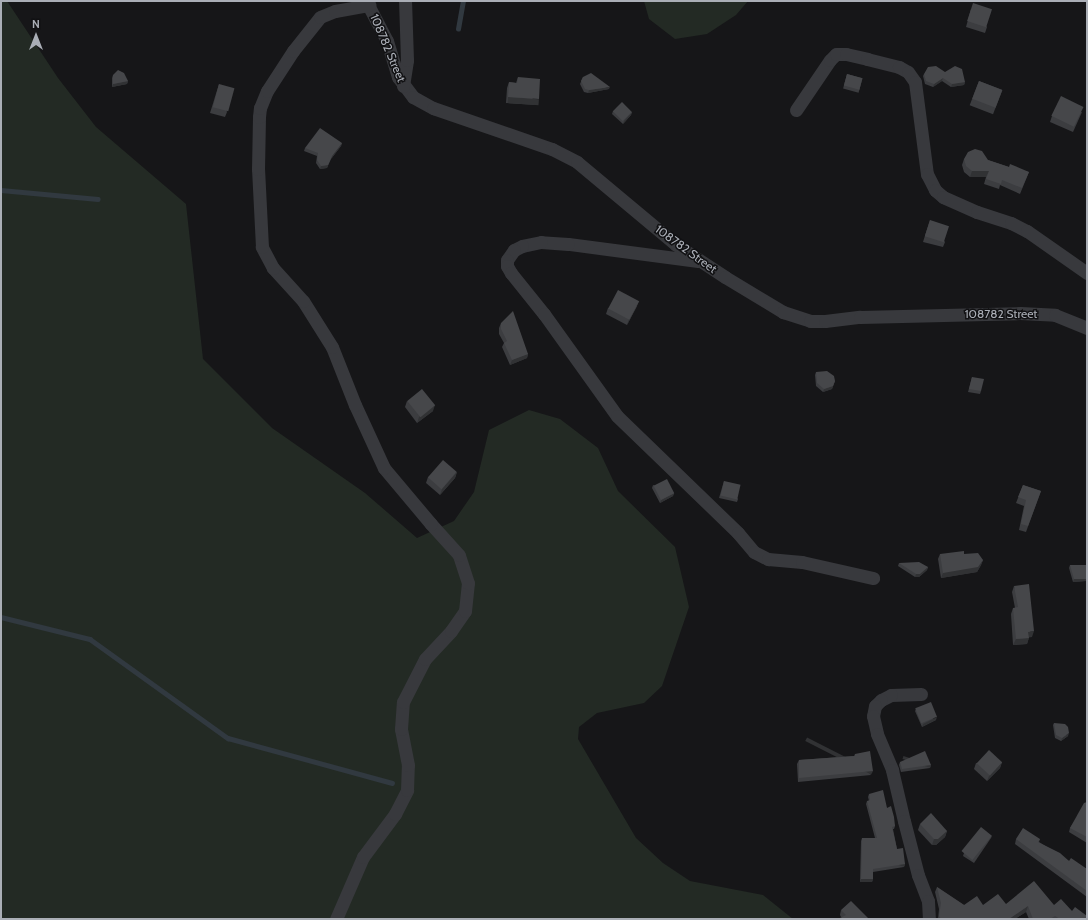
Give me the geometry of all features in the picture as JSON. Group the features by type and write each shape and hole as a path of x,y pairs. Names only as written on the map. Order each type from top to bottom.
{"street":[{"path":"403,86 407,60 404,1"},
{"path":"336,919 363,857 396,814 407,790 408,765 401,729 403,702 424,658 451,631 465,611 468,583 459,555 384,468 355,405 332,347 303,301 273,268 262,247 258,169 258,118 260,108 267,91 292,51 320,17 335,11 367,3"},
{"name":"108782 Street","path":"367,3 387,41 398,78 413,97 433,108 552,150 576,162 675,244 783,312 810,321 860,317 1020,312 1055,315 1087,328"},
{"path":"796,110 830,60 836,54 846,54 899,67 908,72 915,82 927,174 935,190 943,197 976,212 1011,223 1027,231 1087,273"},
{"path":"702,262 568,244 541,242 522,246 514,250 507,260 507,266 510,273 544,314 617,416 738,533 754,552 768,559 802,562 873,578"},
{"path":"921,694 891,695 881,700 875,706 873,716 877,734 892,770 912,852 928,901 929,919"}],"shaded area":[{"path":"1,1 7,1 58,78 96,127 186,204 203,359 272,428 365,493 417,538 454,521 474,492 489,430 529,410 560,419 598,448 618,491 675,547 689,607 662,686 644,703 597,713 579,727 578,739 636,838 663,863 690,881 763,895 793,919 1,919"},
{"path":"644,1 748,1 736,15 707,34 675,39 649,19"}],"building":[{"path":"973,3 992,9 986,27 967,21"},
{"path":"936,66 945,72 955,66 962,69 965,82 952,84 943,78 934,84 926,81 924,74 928,67"},
{"path":"118,70 124,73 128,81 113,84 113,75"},
{"path":"591,73 610,87 589,90 585,89 581,81 583,77"},
{"path":"847,74 862,78 859,90 844,86"},
{"path":"518,77 540,79 539,99 508,97 509,82 517,83"},
{"path":"979,81 1002,90 996,108 972,99"},
{"path":"219,84 234,88 228,111 213,107"},
{"path":"1061,96 1083,107 1074,127 1051,116"},
{"path":"622,102 632,112 623,121 613,111"},
{"path":"320,128 342,143 332,156 328,165 321,166 317,160 318,153 305,148"},
{"path":"975,149 982,151 988,160 1009,167 1010,164 1029,172 1022,188 1002,180 1001,184 986,179 989,171 972,171 966,166 964,159 968,152"},
{"path":"930,220 949,226 944,242 925,236"},
{"path":"618,290 639,301 629,320 608,309"},
{"path":"513,311 528,354 512,360 504,343 507,341 501,329 501,323"},
{"path":"827,371 834,376 835,381 833,386 824,389 817,383 816,372"},
{"path":"972,377 984,379 981,391 969,389"},
{"path":"422,389 435,405 420,417 407,401"},
{"path":"443,460 457,472 441,489 428,477"},
{"path":"667,479 674,493 661,500 654,486"},
{"path":"724,481 741,485 737,499 721,496"},
{"path":"1023,485 1041,491 1028,526 1021,524 1026,500 1018,497"},
{"path":"964,551 964,554 978,553 983,560 978,567 943,573 940,554"},
{"path":"919,562 928,567 920,574 916,574 899,563"},
{"path":"1070,565 1087,565 1087,579 1074,579"},
{"path":"1029,584 1034,631 1028,632 1029,638 1016,639 1013,608 1018,607 1014,586"},
{"path":"931,702 937,717 921,723 915,708"},
{"path":"1054,723 1065,724 1068,727 1069,733 1062,738 1056,735"},
{"path":"989,750 1002,762 990,775 977,763"},
{"path":"870,751 873,771 799,778 799,760 855,756 855,754"},
{"path":"925,751 931,765 902,769 900,762"},
{"path":"883,790 887,808 891,806 894,817 895,826 892,827 897,849 903,848 905,864 873,869 873,879 861,879 862,838 877,838 867,801 870,800 869,794"},
{"path":"1087,802 1087,837 1070,828 1084,803"},
{"path":"931,813 947,831 938,839 934,839 920,824"},
{"path":"981,827 992,836 972,860 961,851"},
{"path":"1023,828 1040,839 1038,842 1060,853 1069,861 1071,858 1087,869 1087,891 1016,839"},
{"path":"1034,881 1054,905 1061,899 1072,911 1075,907 1087,916 1087,919 1060,919 1055,916 1050,919 1033,919 1028,906 1009,919 941,919 939,916 941,903 937,887 964,905 977,896 983,905 998,894 1006,904"},
{"path":"851,901 869,919 838,919 846,915 841,910"}],"waterway":[{"path":"458,29 463,1"},
{"path":"1,190 98,199"},
{"path":"1,617 90,639 228,738 392,783"}]}
